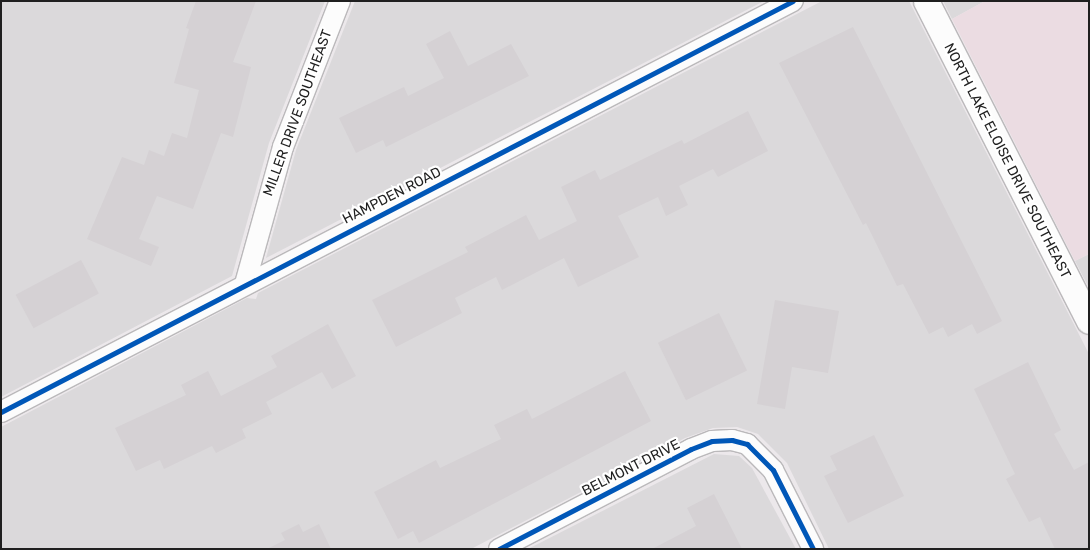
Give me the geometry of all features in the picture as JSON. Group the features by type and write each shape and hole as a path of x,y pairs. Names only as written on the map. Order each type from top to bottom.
{"street":[{"name":"MILLER DRIVE SOUTHEAST","path":"245,284 283,146 340,1"},
{"name":"HAMPDEN ROAD","path":"1,412 793,1"},
{"name":"NORTH LAKE ELOISE DRIVE SOUTHEAST","path":"926,1 1089,321"},
{"name":"BELMONT DRIVE","path":"499,549 691,449 712,441 732,440 747,444 773,470 812,549"}],"shaded area":[{"path":"1,1 325,1 269,143 232,276 1,397"},
{"path":"355,1 764,1 266,258 296,150"},
{"path":"822,1 909,1 1089,354 1089,549 829,549 787,463 758,434 737,427 713,428 685,438 471,549 1,549 1,427 247,298 256,299 258,293"},
{"path":"943,1 985,1 952,19"},
{"path":"985,1 1089,1 1089,254 1075,261 952,19"},
{"path":"1089,254 1089,288 1075,261"},
{"path":"714,454 739,456 752,468 796,549 528,549"}],"building":[{"path":"196,1 256,1 233,62 251,67 233,137 221,133 193,209 157,196 139,239 159,247 151,266 87,239 122,157 144,165 149,150 164,156 172,133 187,138 199,90 174,83 189,29 186,28"},
{"path":"853,27 1002,321 977,334 972,324 948,337 943,327 929,334 903,284 897,286 866,223 863,225 779,63"},
{"path":"450,31 468,66 511,44 529,76 386,147 383,140 356,153 339,118 404,87 408,96 444,78 426,44"},
{"path":"748,111 768,151 718,177 713,169 679,186 688,205 666,216 658,197 618,216 639,257 578,287 564,258 502,290 496,277 455,298 462,313 396,347 372,300 468,252 465,247 526,215 539,240 577,221 561,187 595,170 600,180 682,140 684,144"},
{"path":"81,260 99,294 34,328 16,295"},
{"path":"775,300 839,311 828,373 792,367 785,409 757,404"},
{"path":"719,313 747,371 686,400 658,343"},
{"path":"328,324 356,376 332,389 322,372 266,402 272,414 242,429 246,438 216,453 212,446 164,469 160,460 136,471 115,428 186,395 181,385 208,371 221,396 277,367 271,356"},
{"path":"1028,362 1061,430 1054,434 1074,470 1089,462 1089,549 1055,549 1040,517 1029,522 1006,479 1015,474 974,389"},
{"path":"625,371 651,421 419,543 413,531 398,539 374,492 436,460 440,468 501,439 494,425 527,409 532,419"},
{"path":"874,435 904,496 848,523 824,476 837,470 830,456"},
{"path":"714,494 742,549 652,549 696,526 687,508"},
{"path":"299,524 303,532 319,524 331,549 267,549 285,540 281,533"}],"cycle path":[{"path":"1,412 793,1"},
{"path":"499,549 691,449 712,441 732,440 747,444 773,470 813,549"}]}
